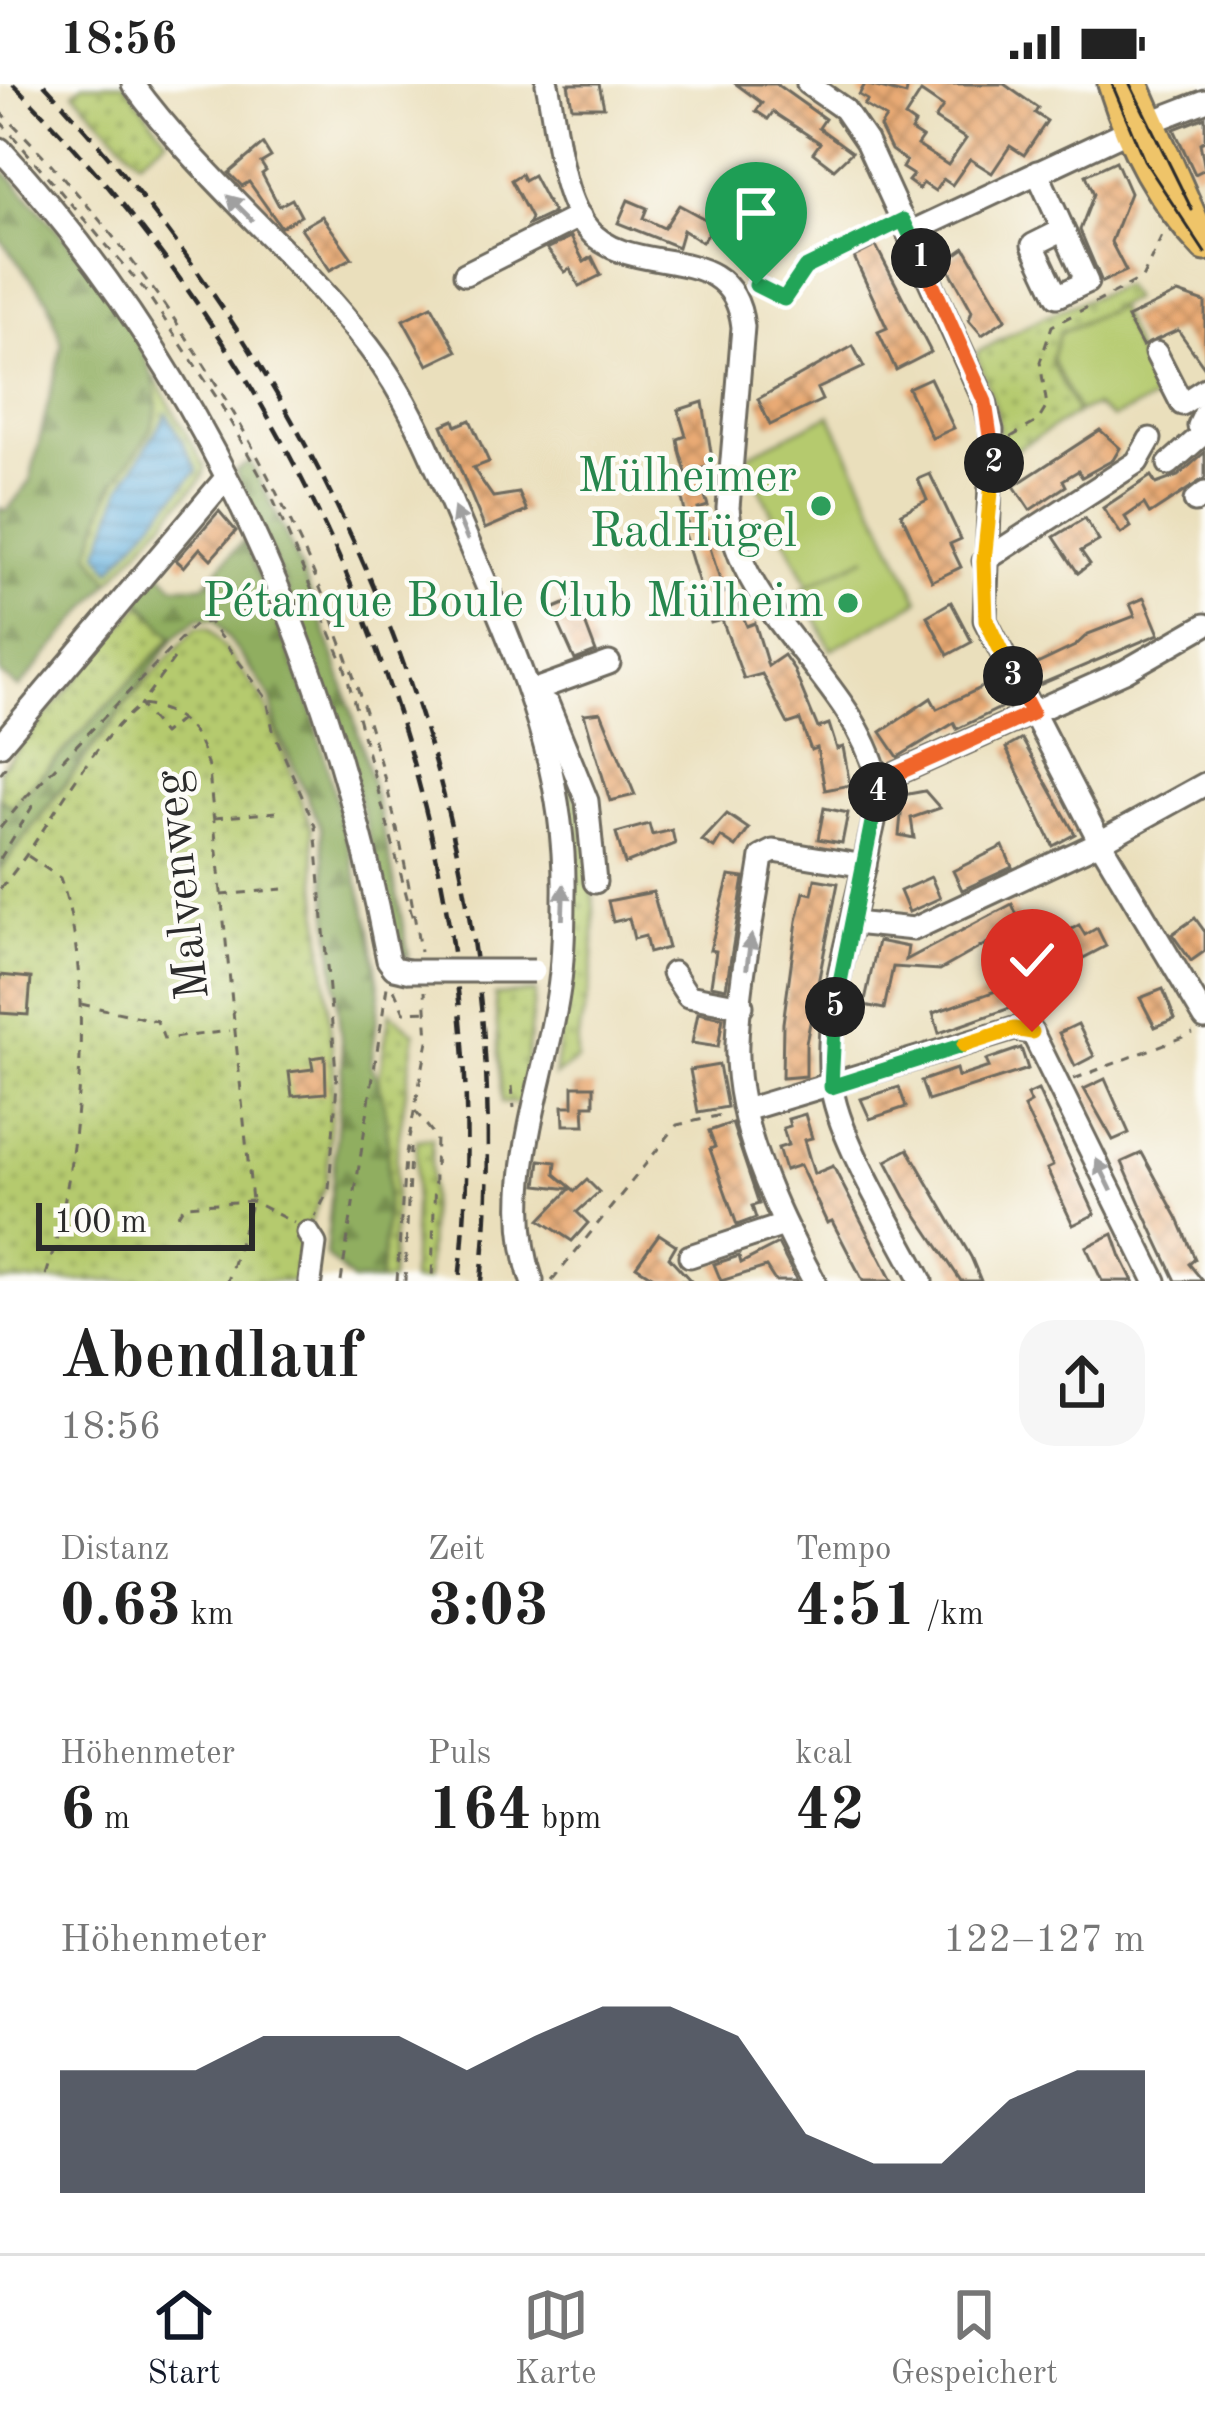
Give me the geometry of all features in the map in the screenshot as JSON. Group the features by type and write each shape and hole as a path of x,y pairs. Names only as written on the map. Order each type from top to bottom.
{"main road":[{"path":"1112,84 1205,246"},
{"path":"1134,84 1139,126 1173,214 1205,246"}],"street":[{"path":"133,84 180,144 320,286 373,352 421,431 587,800 596,882"},
{"path":"548,84 580,216 588,230 607,242 712,273 737,298 743,327 728,508 733,536 755,581 858,734 878,782 834,1013 831,1087 860,1160 921,1281"},
{"path":"808,84 844,109 855,125 985,402 994,447 984,561 986,620 1100,842 1205,1018"},
{"path":"906,226 1205,101"},
{"path":"0,149 93,258 143,329 226,478 296,626 346,776 388,960 406,975 558,971"},
{"path":"1036,172 1064,230"},
{"path":"465,274 580,216"},
{"path":"1156,353 1182,404 1205,389"},
{"path":"1169,464 1205,434 1199,426 1205,413"},
{"path":"984,561 1137,463 1150,439"},
{"path":"5,753 226,478"},
{"path":"878,782 1125,671 1205,625"},
{"path":"536,690 609,663"},
{"path":"532,1281 520,1198 560,990 563,832 536,690"},
{"path":"853,923 914,929 1100,842 1205,784"},
{"path":"814,1281 784,1225 746,1110 736,1046 762,857 774,850 865,866"},
{"path":"673,973 688,996 742,1006"},
{"path":"746,1110 1014,1029 1039,1038 1155,1281"},
{"path":"690,1256 784,1225"},
{"path":"308,1233 315,1244 310,1281"}],"path":[{"path":"0,110 151,285 225,397 278,494 352,663 401,834 416,925 341,1281"},
{"path":"994,447 1038,421 1047,406 1040,362 1052,326 1142,278 1173,214"},
{"path":"756,285 784,299 805,268 906,226"},
{"path":"0,828 195,624 209,622 267,699 273,730 315,826 337,1083 328,1189 308,1233 252,1201 184,1205 178,1215"},
{"path":"174,659 140,705 163,734 181,718"},
{"name":"Malvenweg","path":"0,889 28,856 78,777 140,705 181,718 203,746 252,1201 228,1281"},
{"path":"0,774 5,753"},
{"path":"0,859 32,807 25,798"},
{"path":"212,818 276,812"},
{"path":"28,856 52,870 64,889 81,1004 64,1194 44,1281"},
{"path":"219,895 283,889"},
{"path":"406,975 404,1012 428,1011"},
{"path":"397,1281 428,1011 406,975"},
{"path":"81,1004 157,1021 164,1039 231,1030"},
{"path":"1061,1084 1205,1028"},
{"path":"552,1281 677,1125 746,1110"},
{"path":"416,1111 436,1137 432,1281"},
{"path":"405,1281 410,1147"}],"green space":[{"path":"83,84 125,84 167,139 139,160 74,92"},
{"path":"0,166 72,246 123,316 154,383 156,411 145,440 111,491 90,553 110,582 19,688 0,674 0,508 7,511 30,481 62,344 48,300 0,239"},
{"path":"1123,285 1132,299 1059,333 1051,360 1077,413 1002,458 997,411 976,353 1045,316"},
{"path":"1117,307 1157,398 1112,418 1095,406 1078,412 1052,359 1059,334"},
{"path":"154,376 205,467 203,477 110,582 90,553 112,489 149,427"},
{"name":"Mülheimer RadHügel","path":"830,415 919,601 831,650 802,589 867,557 808,585 744,457"},
{"path":"250,462 306,582 349,704 383,829 409,958 396,950 366,823 330,705 235,471"},
{"path":"244,540 312,710 369,924 380,993 371,1066 379,1084 387,1138 387,1203 379,1281 353,1281 326,1256 343,1061 321,828 277,729 270,696 215,620 198,618 176,636 0,869 0,798 12,807 173,637 135,595 158,569 174,586 203,586"},
{"path":"141,604 173,636 11,807 0,798 0,769"},
{"path":"197,627 209,628 263,699 312,829 334,1069 326,1184 304,1237 298,1281 0,1281 0,870 131,698"},
{"path":"545,713 581,815 594,925 577,1060 554,1077 568,980"},
{"path":"535,992 521,1103 502,1103 495,995"},
{"path":"390,1012 415,1033 397,1149 391,1281 379,1281 386,1153 379,1077"},
{"path":"432,1138 427,1281 411,1281 417,1140"}],"water":[{"path":"167,413 197,470 111,570 99,552 121,489"}],"building":[{"path":"568,84 599,84 604,107 572,107"},
{"path":"736,84 776,84 825,119 819,128 852,152 834,169 813,153 820,143 773,112 768,119 756,111 762,103"},
{"path":"865,84 906,95 908,84 1004,84 1038,108 1035,113 1047,121 1024,155 1010,146 992,173 970,159 952,185 943,179 935,191 923,183 919,189 908,181 913,175 902,168 906,161 891,150 880,127 886,118 864,105 868,100 859,95","holes":["921,92 943,107 935,119 966,139 948,165 917,145 922,138 911,131 915,124 905,117"]},
{"path":"1205,117 1205,141 1200,143 1205,169 1195,174 1174,129"},
{"path":"263,144 271,157 261,163 266,171 262,174 279,206 292,199 301,216 281,227 249,182 242,186 229,173"},
{"path":"1116,161 1130,193 1111,242 1126,271 1102,282 1080,230 1094,194 1086,175"},
{"path":"521,174 524,180 533,175 553,213 528,225 531,218 511,180"},
{"path":"628,200 647,208 643,218 664,228 679,205 727,231 737,215 762,231 746,257 708,233 702,242 683,230 678,247 618,223"},
{"path":"322,216 352,258 330,270 301,228"},
{"path":"571,237 584,262 592,257 601,275 579,286 570,269 565,272 547,249"},
{"path":"876,246 931,352 896,370 878,332 887,328 854,257"},
{"path":"965,248 1006,319 982,335 969,320 972,311 945,262"},
{"path":"1178,293 1205,302 1205,368 1178,330 1142,346 1127,318"},
{"path":"432,306 457,351 428,365 403,320"},
{"path":"853,346 864,367 817,389 822,400 770,425 758,399"},
{"path":"930,378 954,428 932,438 908,388"},
{"path":"703,402 713,465 697,470 708,506 698,509 724,593 732,591 747,626 755,623 768,666 784,655 793,668 818,728 829,724 837,749 843,747 850,785 825,790 817,748 811,750 800,720 788,724 762,674 744,679 722,620 711,623 682,527 688,526 680,489 690,486 678,439 686,436 678,410"},
{"path":"454,420 456,426 470,420 489,462 473,468 493,497 519,493 527,511 485,529 442,425"},
{"path":"1100,430 1120,448 1113,460 1082,477 1078,471 1063,480 1066,486 1030,510 1014,486"},
{"path":"1205,452 1205,478 1150,514 1144,504 1125,517 1131,527 1121,534 1103,508 1151,476 1156,484 1178,476"},
{"path":"930,474 961,539 950,544 961,567 932,581 901,513 927,500 918,479"},
{"path":"219,511 236,531 211,559 200,548 184,567 176,560"},
{"path":"1085,518 1099,541 1081,551 1090,564 1078,573 1054,537"},
{"path":"1144,598 1159,634 1039,685 1031,667 1075,646 1088,634 1135,616 1130,604"},
{"path":"576,599 596,652 575,660 552,609"},
{"path":"951,602 972,642 948,655 927,616"},
{"path":"993,682 1004,706 957,729 954,723 898,757 881,732 931,698 937,709"},
{"path":"601,712 635,795 610,801 584,714"},
{"path":"1022,739 1075,834 1053,846 1006,748"},
{"path":"925,791 940,808 911,818 914,838 899,835 903,795"},
{"path":"824,808 848,813 842,843 818,839"},
{"path":"727,814 749,829 736,847 721,837 714,848 702,841"},
{"path":"649,824 652,835 672,830 675,844 625,864 616,833"},
{"path":"1003,846 1012,867 962,890 953,871"},
{"path":"729,876 744,878 726,988 711,985 716,951 710,950"},
{"path":"931,877 940,898 909,912 900,891"},
{"path":"815,879 838,883 806,1043 806,1076 782,1078 783,1023 797,921 804,892 812,894"},
{"path":"653,892 668,948 649,953 645,936 634,939 629,918 613,922 608,901"},
{"path":"1012,904 1021,924 940,970 893,967 884,1009 864,1005 878,941 908,947 906,960"},
{"path":"1195,918 1205,932 1205,951 1191,961 1172,934"},
{"path":"1079,925 1085,935 1097,928 1106,946 1068,966 1054,939"},
{"path":"0,975 31,978 28,1015 0,1013"},
{"path":"1007,987 1013,1007 939,1033 933,1013"},
{"path":"1163,989 1175,1019 1155,1027 1140,998"},
{"path":"698,1013 723,1018 718,1047 692,1043"},
{"path":"1078,1024 1094,1056 1075,1066 1059,1033"},
{"path":"1021,1048 1028,1069 928,1101 921,1081 956,1069 958,1077 971,1073 989,1067 986,1060"},
{"path":"325,1056 326,1093 292,1096 289,1072 313,1069 311,1058"},
{"path":"719,1065 727,1107 698,1112 690,1070"},
{"path":"1105,1079 1129,1133 1113,1140 1084,1089"},
{"path":"573,1086 594,1086 594,1105 584,1105 585,1125 564,1125 563,1106 573,1106"},
{"path":"899,1087 906,1107 870,1119 861,1099"},
{"path":"1038,1090 1095,1214 1073,1225 1047,1169 1053,1166 1024,1107 1031,1103 1027,1095"},
{"path":"805,1114 812,1138 804,1140 814,1174 833,1166 892,1281 863,1281 832,1221 827,1223 800,1165 785,1170 778,1148 788,1145 783,1128 790,1126 788,1119"},
{"path":"732,1123 759,1204 752,1206 756,1218 737,1225 710,1149 715,1147 709,1131"},
{"path":"908,1149 981,1281 961,1281 905,1197 886,1161"},
{"path":"1142,1153 1195,1259 1189,1264 1203,1281 1176,1281 1122,1162"},
{"path":"540,1160 556,1162 555,1174 575,1191 587,1180 599,1192 577,1212 588,1223 572,1241 540,1220 570,1189 537,1185"},
{"path":"659,1234 676,1245 669,1257 691,1281 660,1281 636,1266"},
{"path":"1113,1234 1133,1281 1102,1281 1086,1247"},
{"path":"778,1244 797,1281 775,1281 766,1267 721,1281 714,1264 739,1256 741,1263"}],"tram line":[{"path":"1112,84 1144,160 1205,253"},
{"path":"1130,84 1192,210"}],"railway":[{"path":"13,84 123,205 220,338 303,481 370,633 421,791 453,953 466,1117 459,1281"},
{"path":"44,84 152,210 246,345 327,487 393,636 442,790 474,950 488,1114 481,1281"}],"place":[{"name":"Mülheimer RadHügel","path":"821,506"},
{"name":"Pétanque Boule Club Mülheim","path":"848,603"}],"route":[{"path":"756,285 784,299 805,268 903,220 985,402 994,447 984,561 986,620 1032,713 878,782 834,1013 831,1087 1014,1029 1032,1032"}]}
